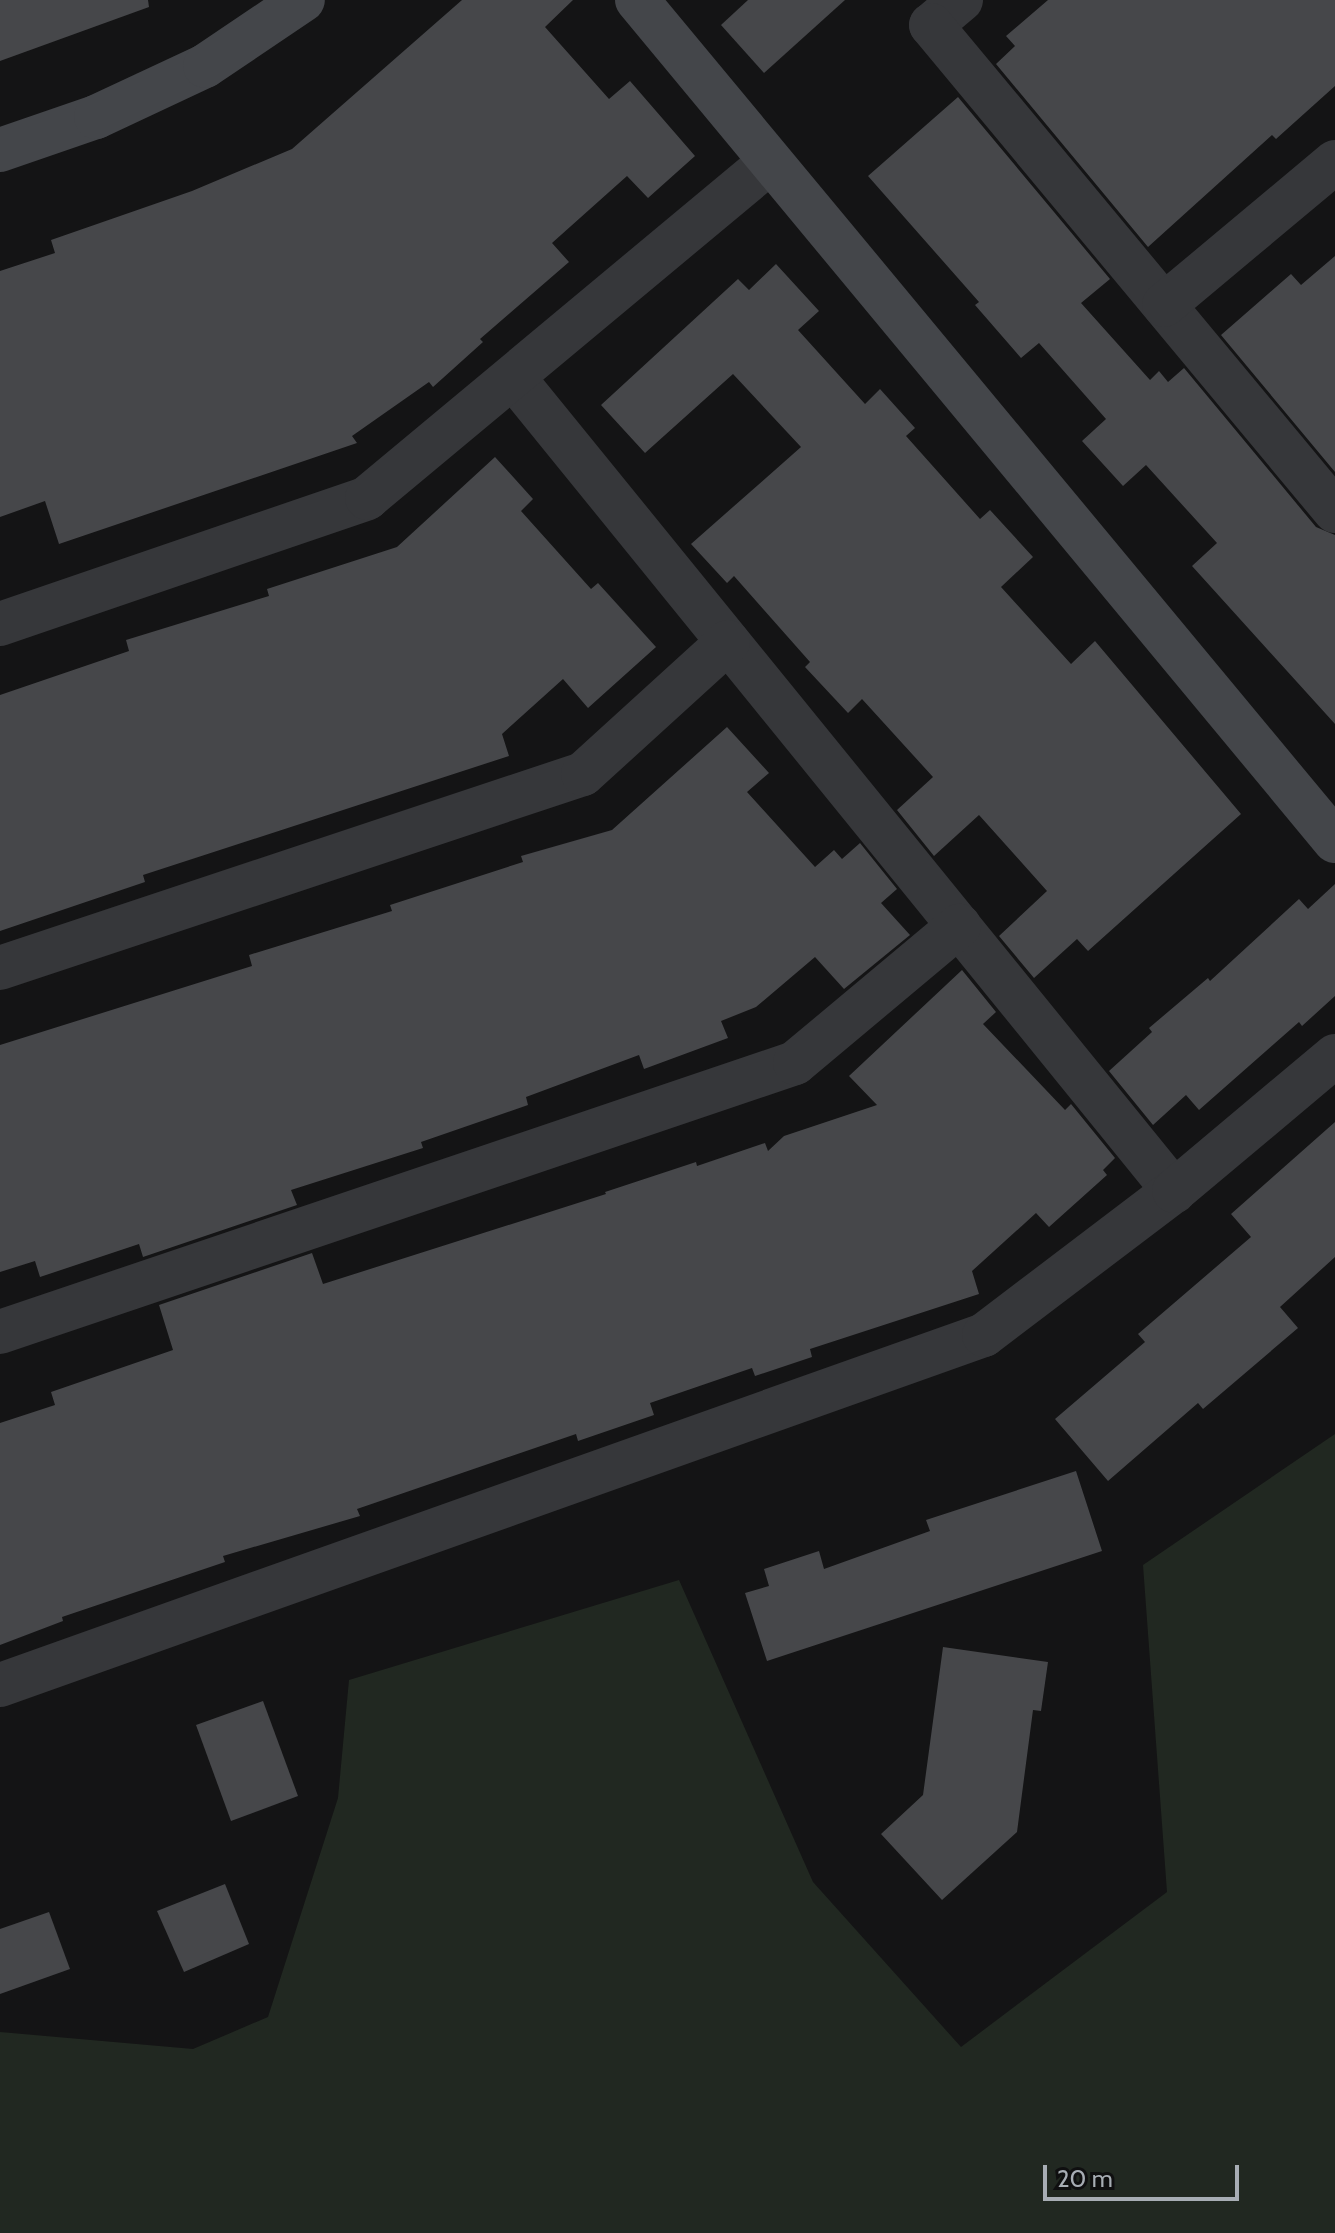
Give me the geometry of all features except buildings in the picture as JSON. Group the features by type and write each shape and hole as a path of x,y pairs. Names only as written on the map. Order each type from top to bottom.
{"street":[{"path":"0,150 96,117 205,66 303,0"},
{"path":"637,0 1335,841"},
{"path":"961,0 931,25 1335,511"},
{"path":"0,624 367,498 770,162"},
{"path":"1164,305 1335,162"},
{"path":"513,377 1174,1191"},
{"path":"0,968 583,774 728,642"},
{"path":"0,1332 795,1063 959,926"},
{"path":"0,1685 984,1335 1174,1191 1335,1056"}],"shaded area":[{"path":"1335,1434 1335,2233 0,2233 0,2032 193,2049 268,2017 338,1798 349,1680 679,1580 813,1882 961,2047 1167,1892 1143,1565"}]}
